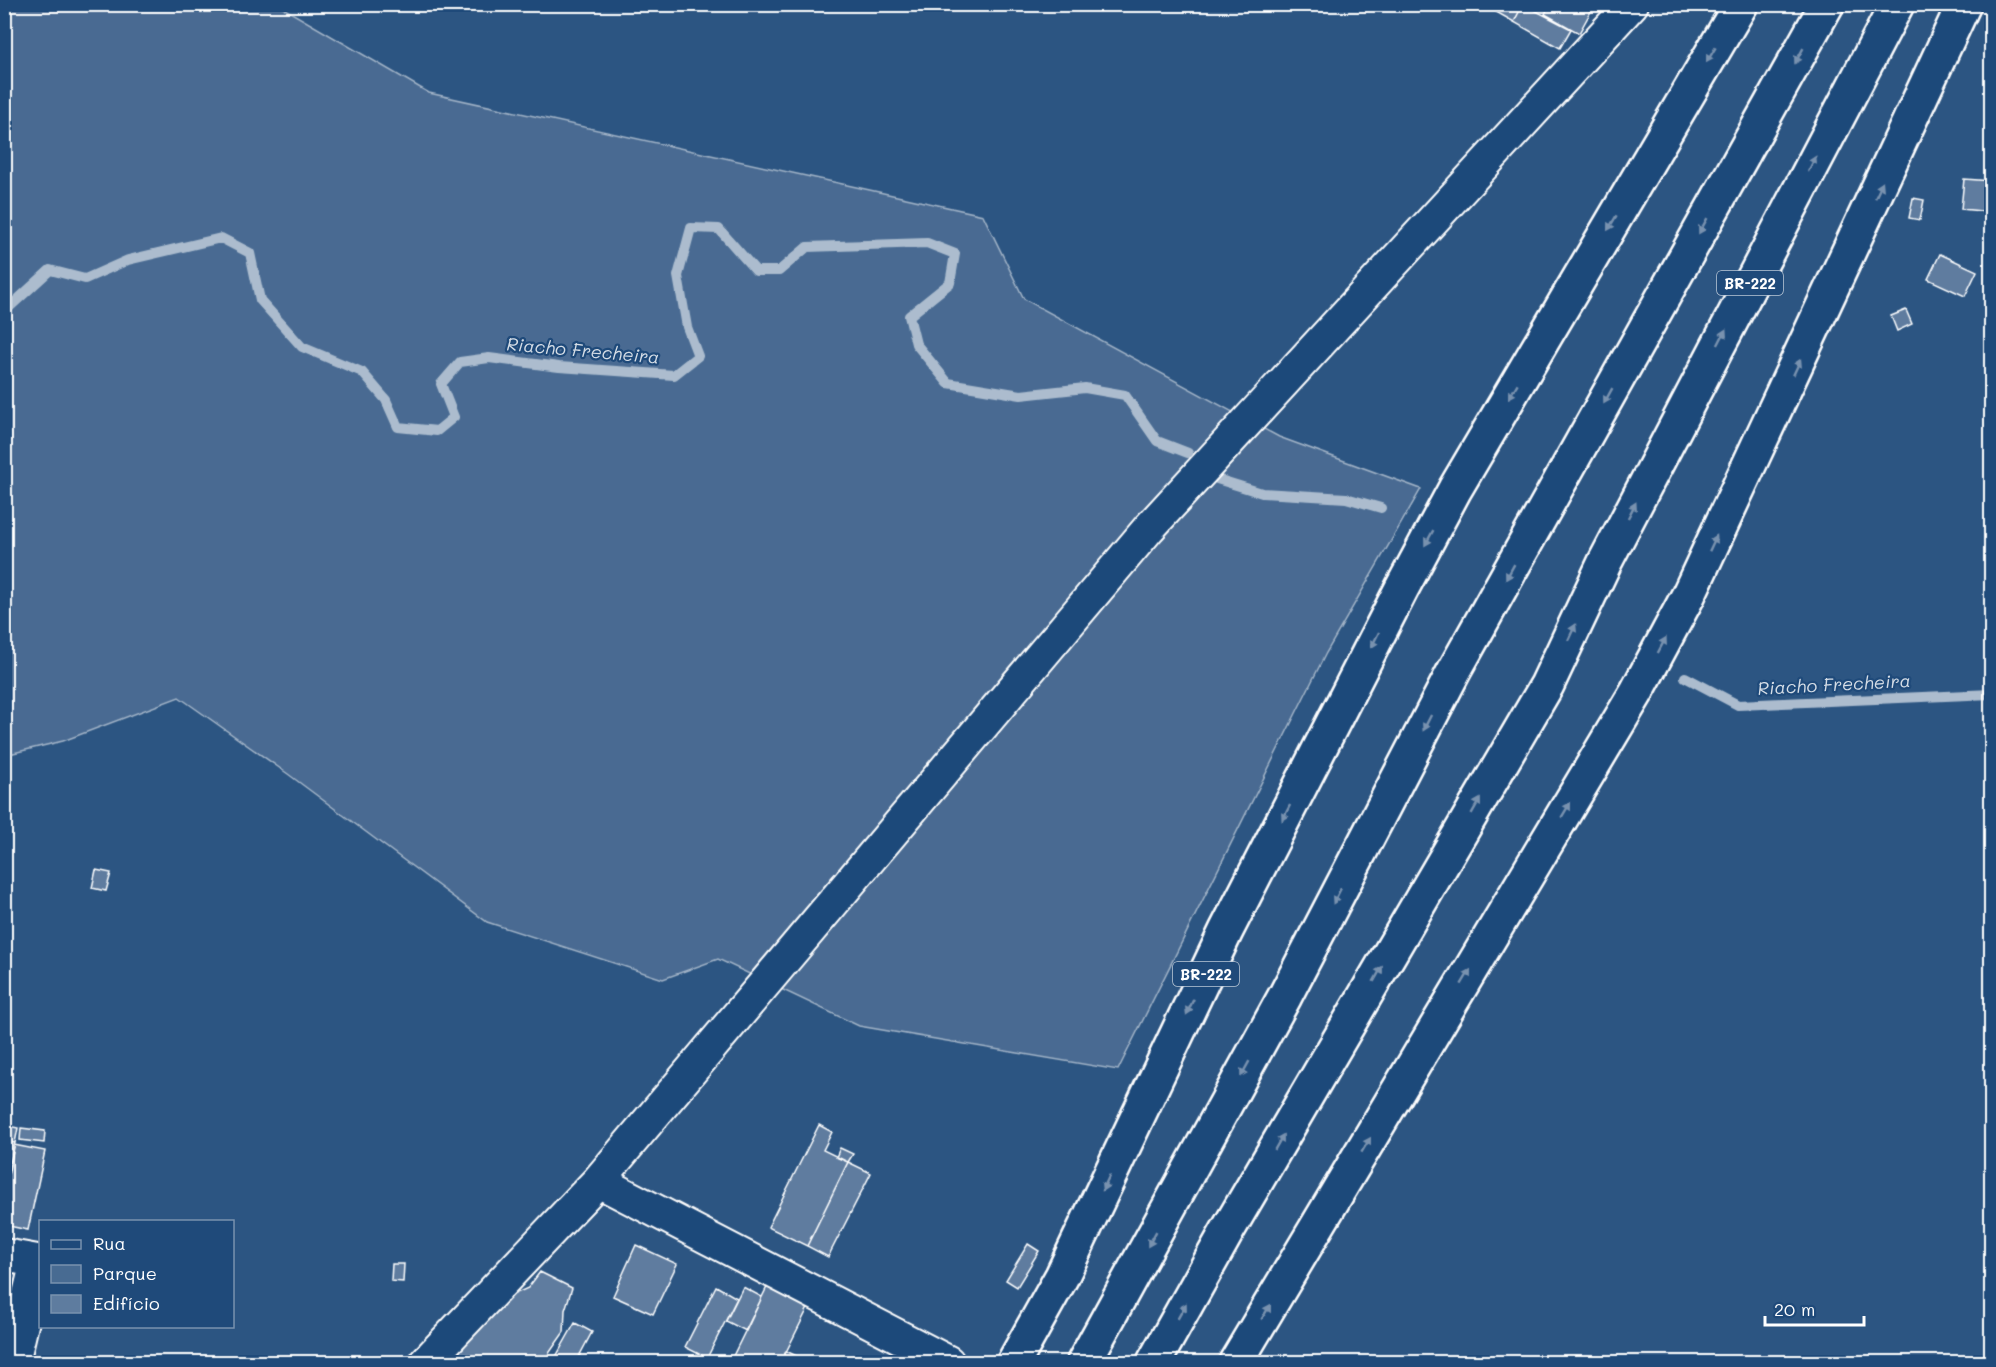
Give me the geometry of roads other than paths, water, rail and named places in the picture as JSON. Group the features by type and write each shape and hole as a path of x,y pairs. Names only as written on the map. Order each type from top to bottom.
{"highway":[{"name":"BR-222","path":"1014,1362 1062,1275 1226,931 1402,588 1455,489 1741,4"},
{"path":"1084,1362 1286,996 1454,671 1827,4"},
{"name":"BR-222","path":"1154,1362 1229,1228 1547,685 1605,562 1897,4"},
{"path":"1236,1362 1636,693 1688,596 1964,4"}],"street":[{"path":"426,1362 598,1181 1149,528 1632,4"},
{"path":"598,1181 948,1362"},
{"path":"4,1255 37,1261 13,1362"}],"waterway":[{"name":"Riacho Frecheira","path":"4,312 50,270 85,279 128,260 221,238 250,253 260,300 302,347 362,372 386,400 398,427 437,431 454,417 441,384 460,362 489,358 559,367 674,375 698,356 687,327 678,276 691,228 719,229 756,271 779,271 807,247 927,243 955,254 950,283 909,316 916,344 948,383 1021,395 1085,388 1125,395 1157,441 1188,453"},
{"name":"Riacho Frecheira","path":"1217,479 1262,493 1346,498 1381,508"},
{"name":"Riacho Frecheira","path":"1685,677 1738,705 1992,694"}]}
